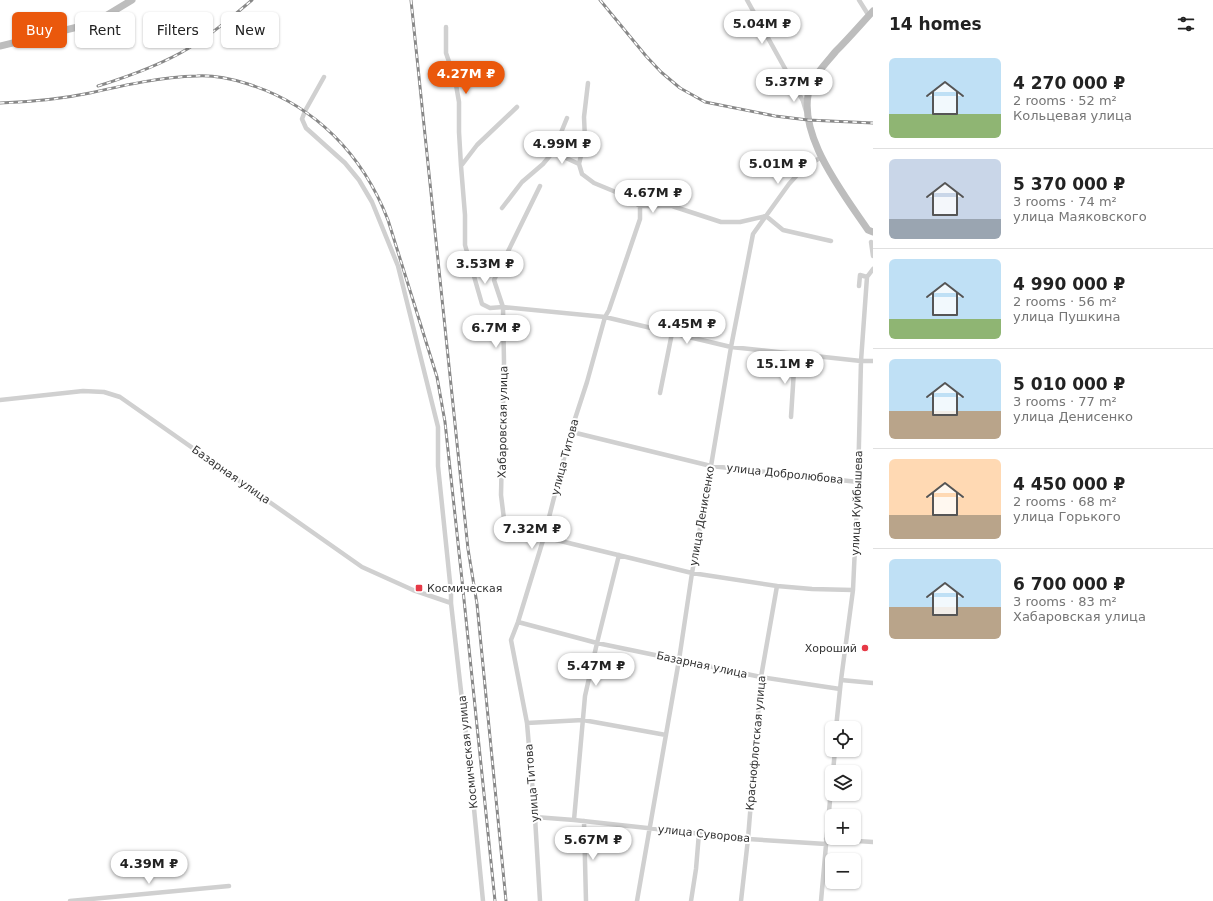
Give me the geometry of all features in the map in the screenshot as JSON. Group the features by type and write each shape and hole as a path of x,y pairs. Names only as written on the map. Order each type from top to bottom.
{"street":[{"path":"0,46 94,23 132,0"},
{"path":"747,0 803,101 812,136 822,157 839,188 868,230 873,232"},
{"path":"808,120 808,92 813,81 824,65 871,13 859,0"},
{"path":"446,27 446,53 455,80 459,102 459,132 465,215 465,245 482,304 490,308 503,307 605,317 731,347 873,361"},
{"name":"Космическая улица","path":"324,77 302,119 306,128 345,163 359,180 372,202 398,266 438,427 438,466 451,604 483,901"},
{"path":"588,83 584,117 585,139 579,164 582,174 594,183 623,195 640,206 672,206 721,222 740,222 766,216 783,230 831,241"},
{"path":"461,166 477,145 517,107"},
{"path":"502,208 522,182 543,164 553,152 567,118"},
{"path":"553,152 579,164"},
{"name":"улица Денисенко","path":"637,901 731,347 753,234 789,184 807,165 822,157"},
{"name":"Хабаровская улица","path":"540,186 494,280 503,307 504,362 501,495 505,527 509,530 544,537"},
{"name":"улица Титова","path":"540,901 527,723 511,640 544,537 571,431 587,382 605,317 609,310 640,219 640,206"},
{"path":"870,242 873,256"},
{"path":"858,286 860,275 867,277 873,269"},
{"name":"улица Куйбышева","path":"837,721 853,590 858,482 861,361 867,277"},
{"path":"660,393 672,333"},
{"path":"791,417 795,354"},
{"name":"Базарная улица","path":"0,400 83,392 104,392 120,397 362,567 413,590 451,604"},
{"name":"улица Добролюбова","path":"571,431 711,466 858,482"},
{"path":"544,537 692,573 777,586 853,590"},
{"path":"574,820 585,696 619,556"},
{"name":"Краснофлотская улица","path":"741,901 748,839 761,677 777,586"},
{"name":"Базарная улица","path":"518,622 597,643 761,677 840,689"},
{"path":"841,680 873,682"},
{"path":"527,723 583,720 666,735"},
{"name":"улица Суворова","path":"535,817 748,839 825,842"},
{"path":"584,821 586,901"},
{"path":"690,901 696,869 699,834"},
{"name":"улица Суворова","path":"861,842 873,842"},
{"path":"821,901 826,845"},
{"path":"70,901 229,886"}],"railway":[{"path":"98,86 145,70 178,54 214,31 252,0"},
{"path":"411,0 468,549 477,604 506,901"},
{"path":"600,0 661,72 680,88 705,102 775,116 808,120 873,123"},
{"path":"0,103 68,97 170,78 210,76 236,80 272,93 295,105 315,119 334,136 365,174 378,196 388,220 437,377 445,422 495,901"}],"place":[{"name":"Космическая","path":"419,588"},
{"name":"Хороший","path":"865,648"}]}
